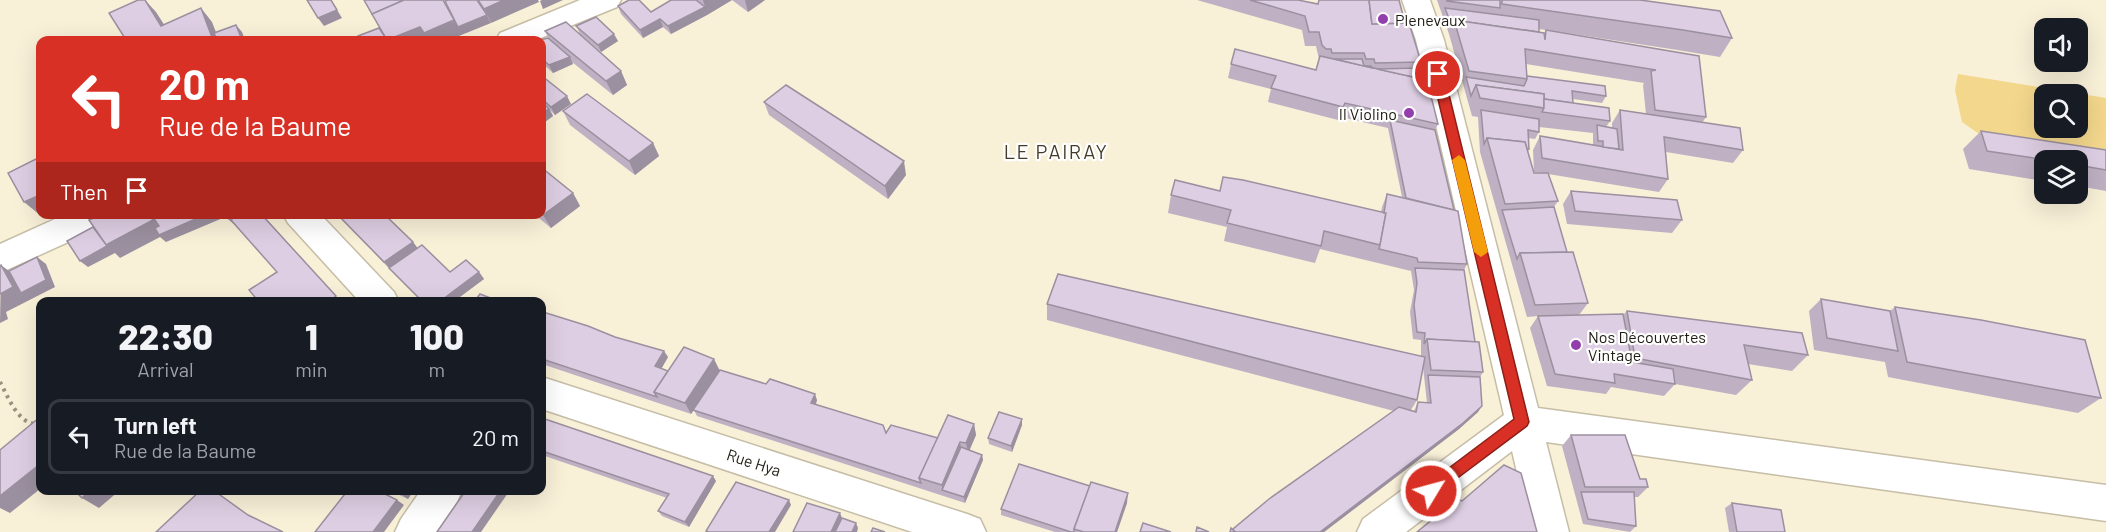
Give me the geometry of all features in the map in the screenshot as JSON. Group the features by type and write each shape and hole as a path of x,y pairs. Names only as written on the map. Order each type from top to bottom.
{"street":[{"path":"520,36 607,0"},
{"path":"1416,0 1430,40 1550,532"},
{"path":"0,259 88,219"},
{"path":"304,219 377,297"},
{"name":"Rue Hya","path":"546,394 967,532"},
{"path":"1376,532 1522,422 2106,503"},
{"path":"414,532 440,495"}],"path":[{"path":"0,382 21,418 27,424 36,425"}],"shaded area":[{"path":"1958,74 2034,86 2034,138 2088,138 2088,95 2106,98 2106,171 2088,164 2088,150 2034,150 2034,157 1989,141 1962,122 1955,90"}],"building":[{"path":"138,0 145,0 161,26 201,8 212,36 123,36 109,13"},
{"path":"307,0 331,0 337,10 318,18"},
{"path":"364,0 404,0 372,14"},
{"path":"404,0 443,0 454,20 424,33 420,27 397,36 385,36 372,14"},
{"path":"477,0 487,15 458,27 445,1"},
{"path":"478,0 504,0 484,9"},
{"path":"629,0 639,0 651,12 671,0 696,0 705,7 668,26 660,19 640,30 618,6"},
{"path":"1250,0 1298,0 1318,4 1319,0 1369,0 1372,24 1409,23 1421,62 1375,63 1374,59 1366,59 1364,53 1332,53 1331,49 1326,49 1322,45 1319,32 1309,32 1305,16"},
{"path":"1369,0 1399,0 1405,23 1372,24"},
{"path":"1500,0 1500,8 1447,1"},
{"path":"1502,0 1640,0 1720,11 1732,38 1502,4"},
{"path":"1445,8 1539,20 1539,32 1454,20 1452,27"},
{"path":"596,17 614,34 598,45 576,26"},
{"path":"1454,20 1544,33 1545,40 1546,30 1699,56 1706,117 1655,110 1651,71 1656,70 1525,49 1527,79 1469,71"},
{"path":"566,22 621,71 606,81 545,31"},
{"path":"236,25 240,36 215,36 214,33"},
{"path":"379,28 384,36 358,36"},
{"path":"546,38 570,57 549,65 546,62"},
{"path":"1235,49 1316,70 1320,56 1427,80 1438,124 1345,103 1343,107 1271,88 1276,76 1231,64"},
{"path":"1335,59 1362,59 1364,66 1372,68"},
{"path":"1419,68 1422,79 1377,69"},
{"path":"1527,76 1605,86 1606,96 1572,91 1573,103 1544,99 1544,94 1476,85 1471,96 1466,77 1524,86"},
{"path":"546,79 567,96 551,107 546,103"},
{"path":"786,85 904,161 885,186 764,102"},
{"path":"1476,85 1544,94 1544,108 1480,98"},
{"path":"587,94 653,143 629,161 563,111"},
{"path":"1544,99 1609,108 1610,121 1542,112"},
{"path":"1481,110 1539,119 1539,132 1528,130 1529,149 1525,142 1487,138 1484,144"},
{"path":"1620,110 1740,128 1743,150 1664,137 1668,179 1542,158 1540,136 1623,150"},
{"path":"1390,120 1435,130 1454,210 1406,198"},
{"path":"1597,125 1617,129 1619,149 1603,147 1603,141 1598,141"},
{"path":"1981,131 2106,150 2106,170 2088,167 2088,150 2034,150 2034,158 1987,151"},
{"path":"1487,138 1525,142 1534,173 1548,173 1558,201 1505,204"},
{"path":"36,159 36,197 24,202 8,173"},
{"path":"546,171 573,193 546,213"},
{"path":"1223,177 1386,213 1380,245 1324,231 1321,246 1227,223 1231,210 1171,195 1175,180 1220,191"},
{"path":"1571,191 1677,200 1682,220 1575,211"},
{"path":"1387,194 1458,211 1467,264 1418,262 1417,258 1379,249"},
{"path":"1554,207 1567,252 1520,253 1517,259 1502,210"},
{"path":"152,219 153,220 106,245 89,220"},
{"path":"154,219 196,219 159,235 155,228 159,226"},
{"path":"266,219 336,296 255,297 249,290 277,272 231,220"},
{"path":"342,219 389,219 413,242 384,262"},
{"path":"93,227 107,246 80,261 67,241"},
{"path":"422,245 450,272 466,260 479,272 446,297 418,297 389,268"},
{"path":"1573,252 1588,303 1535,305 1520,253"},
{"path":"37,257 46,280 21,293 9,271"},
{"path":"0,266 13,287 0,294"},
{"path":"1415,268 1464,270 1475,342 1427,339 1424,344 1425,333 1417,332 1414,305 1417,283"},
{"path":"1058,274 1425,357 1417,400 1047,304"},
{"path":"1821,299 1890,311 1898,351 1827,338"},
{"path":"1895,307 1981,320 2085,340 2101,398 1907,362"},
{"path":"1627,311 1802,333 1808,355 1744,345 1752,380 1635,358"},
{"path":"546,313 664,351 655,366 668,371 654,392 657,397 546,360"},
{"path":"1623,314 1632,362 1673,369 1675,384 1614,374 1615,383 1555,374 1538,316"},
{"path":"1427,339 1479,342 1483,372 1431,370"},
{"path":"684,347 714,359 685,403 654,392"},
{"path":"720,370 766,384 770,379 815,394 811,403 883,425 886,433 891,425 938,438 919,478 921,483 693,410"},
{"path":"1428,375 1480,377 1482,406 1320,532 1235,532 1233,529 1269,499 1399,407 1416,412 1418,402 1431,403"},
{"path":"999,412 1022,419 1011,446 988,438"},
{"path":"948,415 974,424 966,443 960,442 942,485 919,478"},
{"path":"546,419 713,476 685,522 658,511 669,494 546,452"},
{"path":"36,420 36,467 0,496 0,450"},
{"path":"1571,435 1625,435 1640,479 1646,479 1648,487 1585,487"},
{"path":"961,447 982,455 964,497 942,490"},
{"path":"1019,464 1090,486 1074,532 1001,509"},
{"path":"1504,465 1521,473 1537,532 1417,532 1457,499 1462,501"},
{"path":"736,482 789,500 769,532 706,531"},
{"path":"1091,482 1128,493 1115,532 1084,532 1074,529"},
{"path":"1581,492 1634,492 1636,526 1588,519"},
{"path":"196,495 220,495 248,515 283,532 156,532"},
{"path":"344,495 387,495 397,500 373,532 315,532"},
{"path":"463,495 498,495 472,532 437,532"},
{"path":"807,503 840,513 831,532 793,532"},
{"path":"1732,503 1781,510 1785,532 1737,532"},
{"path":"842,518 856,523 852,532 835,532"},
{"path":"1143,523 1171,532 1140,532"},
{"path":"1197,527 1209,532 1196,532"},
{"path":"873,528 885,532 871,532"}],"slow traffic":[{"path":"1459,160 1481,252"}],"place":[{"name":"Plenevaux","path":"1383,19"},
{"name":"Il Violino","path":"1409,113"},
{"name":"Nos Découvertes Vintage","path":"1576,345"}],"district":[{"name":"LE PAIRAY","path":"1056,151"}],"route":[{"path":"1431,491 1522,422 1438,74"}]}
